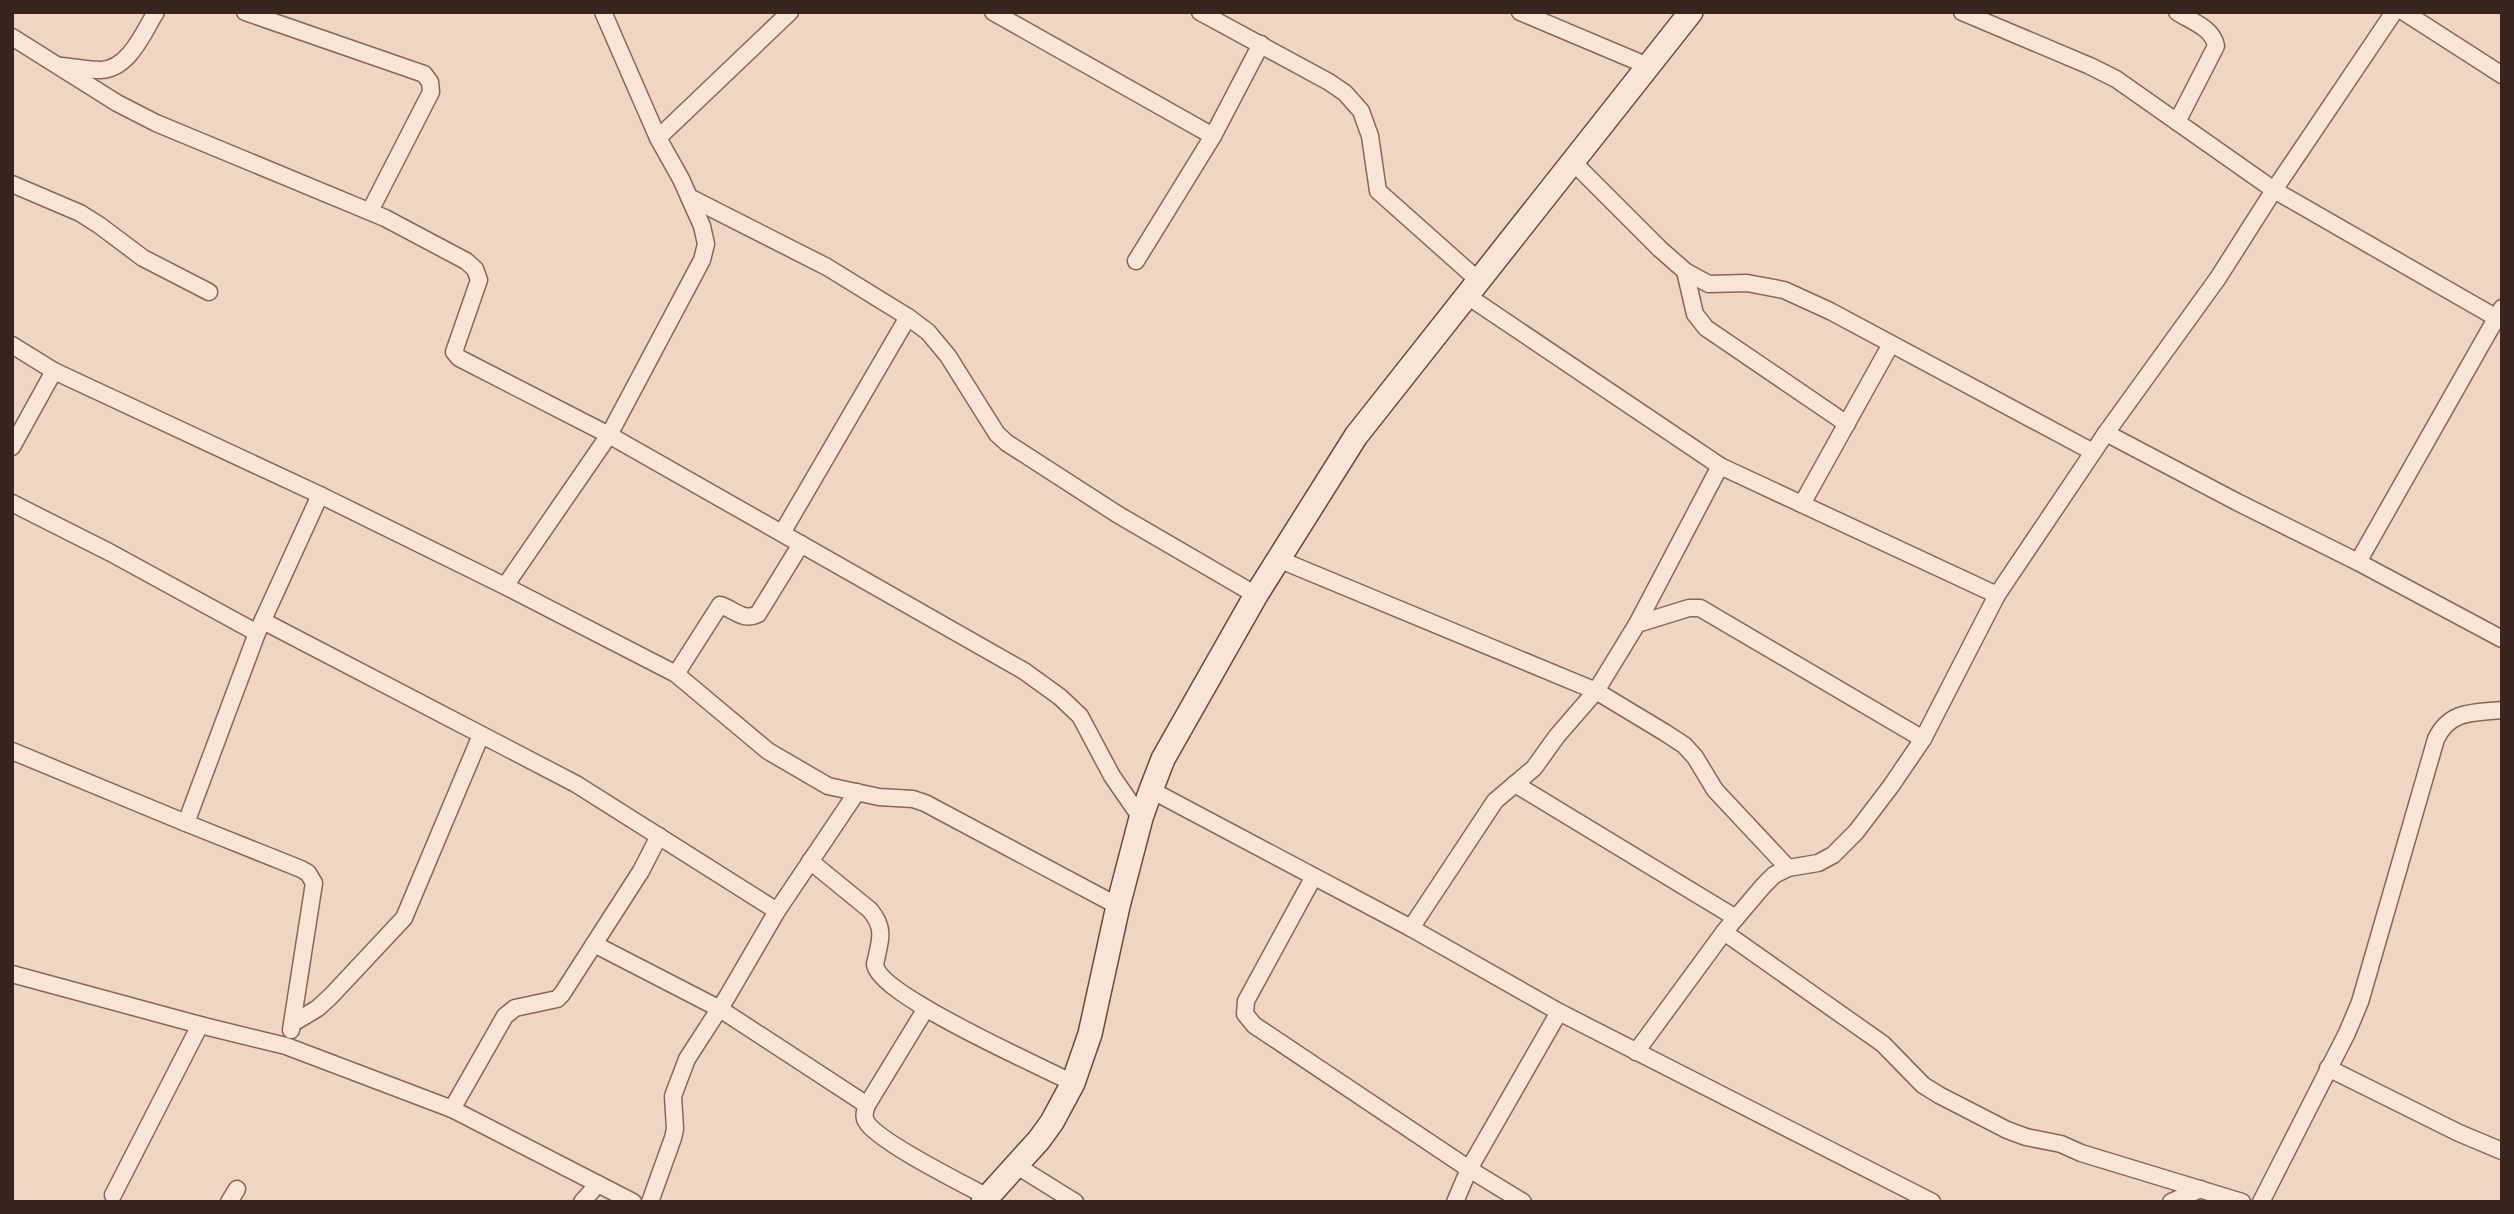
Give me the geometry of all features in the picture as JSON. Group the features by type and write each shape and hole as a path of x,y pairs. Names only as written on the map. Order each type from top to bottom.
{"street":[{"path":"58,66 102,70 116,67 127,58 156,12"},
{"path":"245,12 424,74 430,82 431,92 370,211"},
{"path":"505,586 609,435 702,260 706,244 690,197 657,138 603,12"},
{"path":"657,138 790,12"},
{"path":"993,12 1213,136"},
{"path":"1200,12 1345,93 1361,111 1370,136 1378,191 1472,288 1720,466 1997,595"},
{"path":"1520,12 1648,66"},
{"path":"925,1010 867,1105 867,1124 901,1149 986,1200 1017,1167 1052,1122 1073,1083 1090,1034 1118,906 1141,818 1163,759 1256,594 1356,436 1691,12"},
{"path":"1962,12 2116,79 2274,190 2500,316 2358,562"},
{"path":"2177,12 2211,32 2216,46 2177,122"},
{"path":"1636,1052 1724,932 1774,875 1788,868 1818,863 1833,855 1856,832 1891,786 1923,738 1997,595 2106,433 2218,278 2394,12"},
{"path":"2404,12 2502,75"},
{"path":"12,37 117,103 156,123 370,211 467,261 475,269 480,281 454,352 459,358 609,435 1024,671 1060,696 1080,716 1112,776 1141,818"},
{"path":"1136,261 1213,136 1261,44"},
{"path":"1572,161 1685,271 1709,284 1746,283 1784,290 2093,452"},
{"path":"12,184 80,213 143,258 209,292"},
{"path":"690,197 827,267 908,317 928,332 948,356 997,434 1007,443 1117,514 1256,594"},
{"path":"1685,271 1695,314 1706,328 1847,424"},
{"path":"782,533 908,317"},
{"path":"1802,504 1891,344"},
{"path":"12,345 54,371 320,495 676,674 768,751 828,786 925,803 1118,906"},
{"path":"12,447 54,371"},
{"path":"2106,433 2502,639"},
{"path":"1411,928 1490,807 1534,768 1595,691 1637,624 1720,466"},
{"path":"186,823 260,627 320,495"},
{"path":"12,503 576,784 777,911"},
{"path":"676,674 720,605 743,617 750,618 758,614 801,544"},
{"path":"1278,559 1595,691 1684,745 1695,757 1714,790 1788,868"},
{"path":"1637,624 1689,608 1700,608 1923,738"},
{"path":"2261,1202 2360,1002 2436,739 2450,719 2502,710"},
{"path":"293,1023 331,996 404,918 481,735"},
{"path":"12,751 308,873 314,883 293,1023 286,1046"},
{"path":"1515,784 1735,918"},
{"path":"1152,790 1411,928 1559,1012 1922,1200"},
{"path":"650,1202 675,1129 675,1090 687,1059 720,1009 777,911 858,792"},
{"path":"452,1109 505,1016 515,1009 560,996 641,870 659,836"},
{"path":"810,861 878,919 882,927 875,971 883,979 925,1010 1073,1083"},
{"path":"1313,878 1246,1001 1245,1014 1254,1025 1469,1169 1523,1202"},
{"path":"1724,932 1883,1044 1923,1085 1939,1095 2026,1137 2045,1139 2081,1153 2242,1202"},
{"path":"594,944 720,1009 867,1105"},
{"path":"12,974 286,1046 452,1109 633,1202"},
{"path":"1455,1202 1469,1169 1559,1012"},
{"path":"113,1195 200,1025"},
{"path":"2329,1068 2459,1133 2502,1151"},
{"path":"1017,1167 1075,1202"},
{"path":"582,1202 598,1184"},
{"path":"2171,1202 2201,1189"}]}
